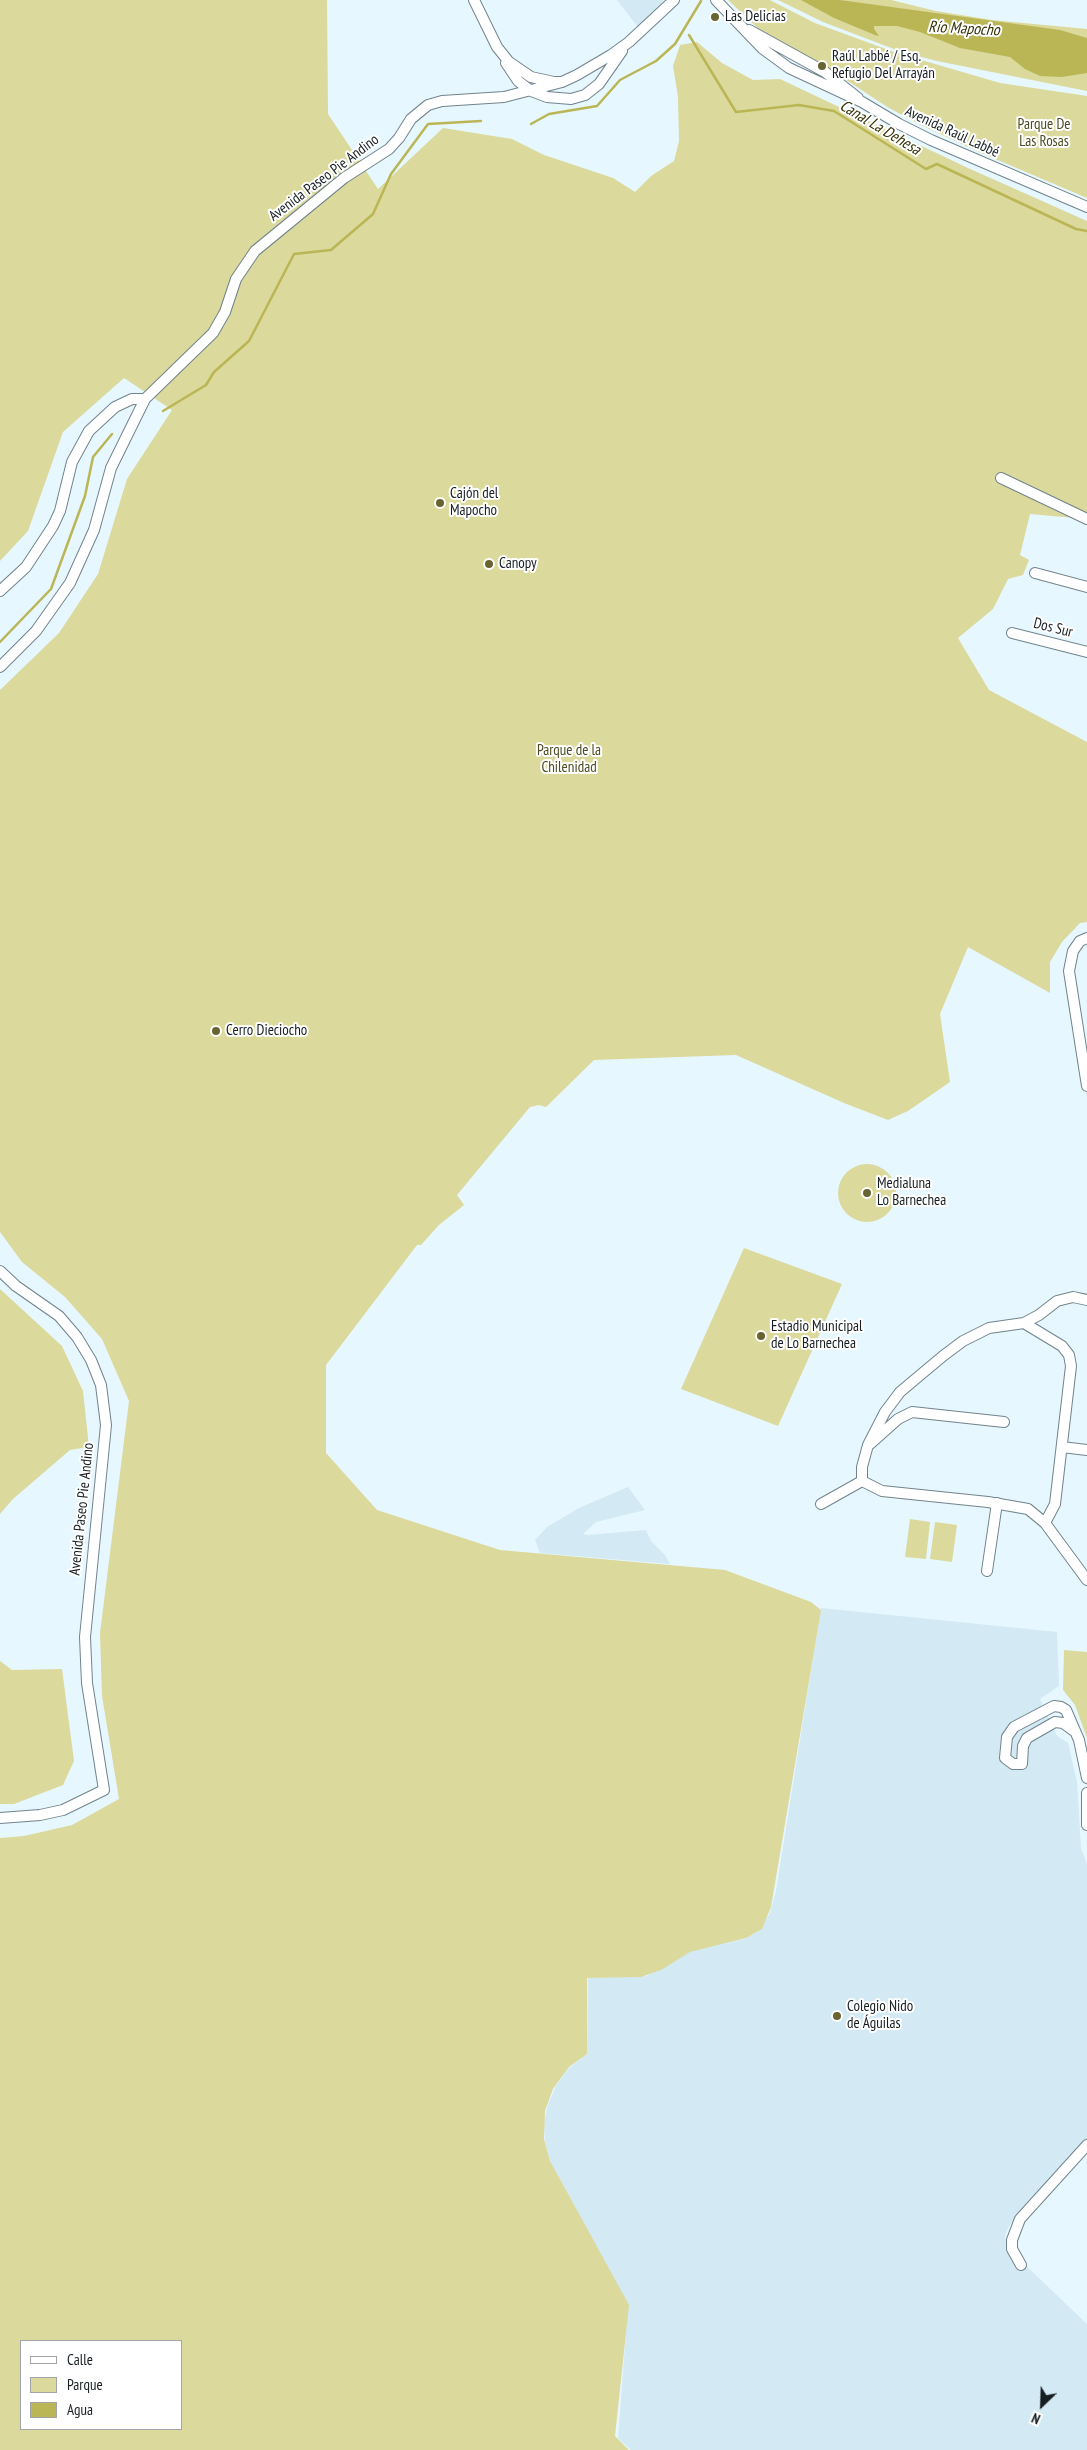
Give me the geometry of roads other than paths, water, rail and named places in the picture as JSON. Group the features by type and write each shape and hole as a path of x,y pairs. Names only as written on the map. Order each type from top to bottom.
{"street":[{"path":"474,0 513,75 531,91 555,99 571,99 585,95 599,84 629,42 674,0"},
{"name":"Avenida Raúl Labbé","path":"716,0 746,28 763,49 788,68 862,102 931,140 1087,207"},
{"name":"Avenida Raúl Labbé","path":"746,28 825,72 862,102"},
{"name":"Avenida Paseo Pie Andino","path":"0,667 36,631 70,584 94,530 110,468 145,399 213,333 225,312 236,279 255,252 344,178 389,149 399,138 411,119 422,109 442,101 504,96 562,82 591,67 629,42"},
{"path":"503,56 516,68 531,77 562,82"},
{"path":"788,68 789,59 798,57"},
{"path":"0,591 26,567 53,526 60,512 72,462 89,431 115,407 132,399 145,399"},
{"path":"1001,478 1087,519"},
{"path":"1035,573 1087,587"},
{"name":"Dos Sur","path":"1012,633 1087,652"},
{"path":"1087,938 1080,941 1073,951 1069,971 1087,1086"},
{"name":"Avenida Paseo Pie Andino","path":"0,1271 16,1286 49,1308 68,1326 91,1360 104,1398 105,1439 84,1637 87,1683 104,1790 62,1810 40,1815 0,1818"},
{"path":"862,1481 862,1467 876,1426 900,1392 943,1356 963,1341 989,1328 1024,1322 1039,1315 1057,1301 1073,1297 1087,1300"},
{"path":"1024,1322 1062,1346 1070,1360 1072,1371 1055,1504 1045,1523"},
{"path":"868,1446 898,1420 912,1412 1004,1422"},
{"path":"1062,1447 1087,1450"},
{"path":"862,1481 882,1491 997,1503 1028,1509 1045,1523 1087,1580"},
{"path":"821,1504 862,1481"},
{"path":"987,1571 997,1503"},
{"path":"1074,1730 1058,1721 1030,1735 1023,1746 1022,1764 1013,1764 1006,1758 1006,1741 1010,1730 1017,1724 1054,1706 1061,1707 1066,1710 1074,1730 1083,1755 1087,1778"},
{"path":"1087,1793 1087,1825"},
{"path":"1020,2265 1012,2249 1012,2240 1020,2219 1087,2145"}],"water":[{"name":"Río Mapocho","path":"801,0 840,0 1060,30 1087,38 1087,73 1062,77 1040,76 1025,69 1010,57 960,48 920,32 897,26 874,26 879,36 875,35 834,18"}],"waterway":[{"path":"531,124 549,114 597,106 620,80 656,61 675,44 701,1"},
{"name":"Canal La Dehesa","path":"689,35 736,112 799,105 834,111 926,169 937,164 1076,229 1087,231"},
{"path":"163,411 206,385 214,372 249,341 294,254 331,250 373,214 391,174 428,124 481,121"},
{"path":"0,642 51,589 85,496 93,457 112,434"}],"place":[{"name":"Las Delicias","path":"715,17"},
{"name":"Raúl Labbé / Esq. Refugio Del Arrayán","path":"822,66"},
{"name":"Cajón del Mapocho","path":"440,503"},
{"name":"Canopy","path":"489,564"},
{"name":"Cerro Dieciocho","path":"216,1031"},
{"name":"Medialuna Lo Barnechea","path":"867,1193"},
{"name":"Estadio Municipal de Lo Barnechea","path":"761,1336"},
{"name":"Colegio Nido de Águilas","path":"837,2016"}],"park label":[{"name":"Parque De Las Rosas","path":"1044,134"},
{"name":"Parque de la Chilenidad","path":"569,760"}]}
